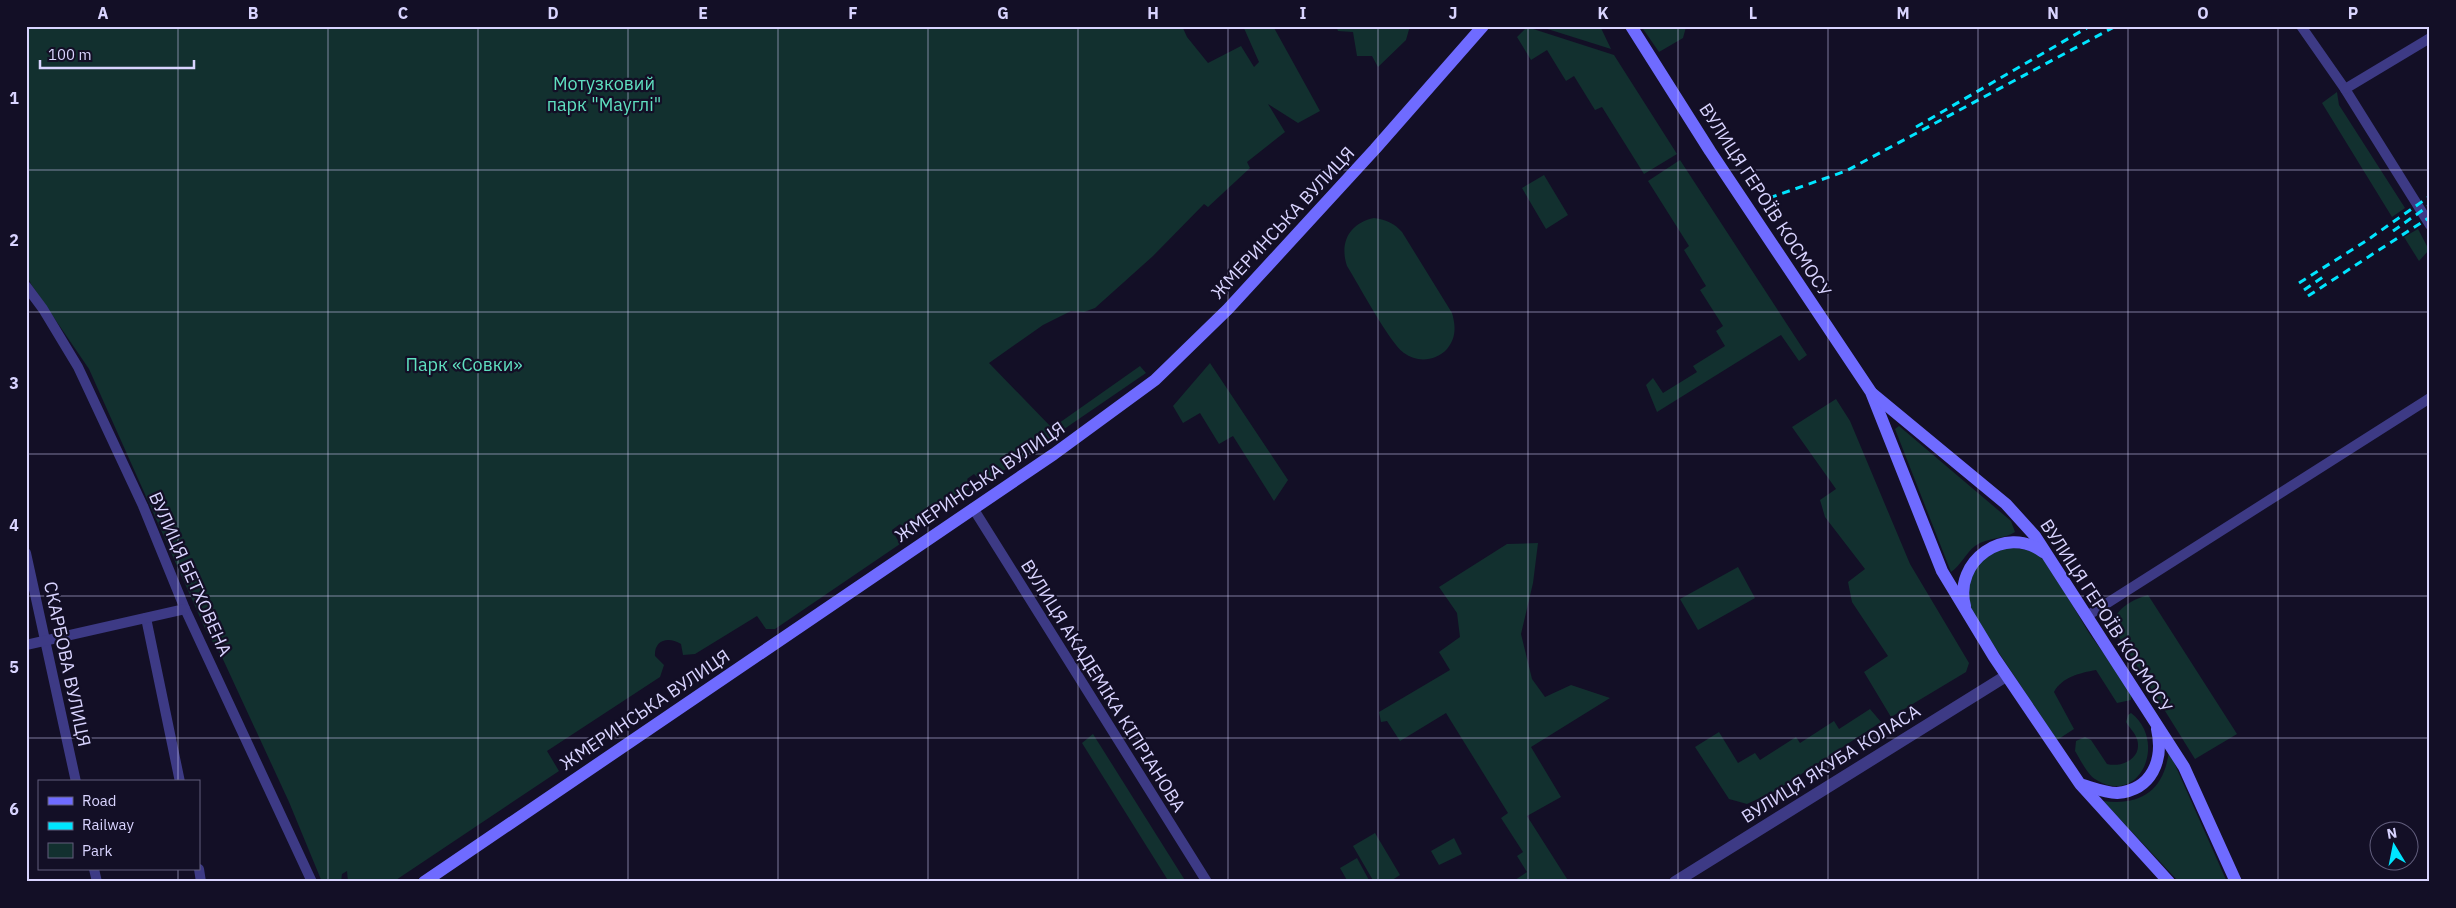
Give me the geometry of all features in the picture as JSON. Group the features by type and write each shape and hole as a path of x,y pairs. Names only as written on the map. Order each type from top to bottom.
{"main road":[{"name":"ЖМЕРИНСЬКА ВУЛИЦЯ","path":"424,882 1054,454 1171,365 1228,309 1375,149 1483,26"},
{"name":"ВУЛИЦЯ ГЕРОЇВ КОСМОСУ","path":"1630,26 1710,151 1871,392 1942,571 2006,676 2080,784 2169,882"},
{"name":"ВУЛИЦЯ ГЕРОЇВ КОСМОСУ","path":"1871,392 2006,504 2035,536 2184,767 2236,882"},
{"path":"1966,611 1963,601 1964,580 1968,570 1981,554 1999,544 2020,542 2030,545 2048,556"},
{"path":"2080,784 2116,793 2132,789 2146,780 2155,768 2160,752 2155,720"}],"street":[{"path":"2301,26 2345,89 2430,225"},
{"path":"2345,89 2430,38"},
{"name":"ВУЛИЦЯ БЕТХОВЕНА","path":"26,286 30,299 78,367 143,506 185,609 312,882"},
{"path":"2087,616 2430,398"},
{"name":"ВУЛИЦЯ АКАДЕМІКА КІПРІАНОВА","path":"973,508 1207,882"},
{"name":"СКАРБОВА ВУЛИЦЯ","path":"26,553 76,780"},
{"path":"26,644 185,609"},
{"path":"146,618 180,780"},
{"name":"ВУЛИЦЯ ЯКУБА КОЛАСА","path":"1675,882 2006,676"}],"green space":[{"name":"Парк «Совки»","path":"26,26 1182,26 1187,37 1208,63 1241,46 1254,67 1259,62 1243,26 1273,26 1320,111 1298,123 1268,104 1285,132 1247,162 1250,168 1208,207 1204,204 1153,256 1095,308 1084,312 1071,311 1043,325 989,363 1052,428 1140,366 1146,373 984,484 974,474 967,479 971,485 969,488 906,531 900,524 892,530 900,544 775,629 766,629 757,616 695,654 683,655 681,644 671,640 659,643 655,656 664,665 660,677 547,751 559,771 393,882 348,882 347,871 342,874 341,882 322,882 289,802 221,655 207,633 89,369 31,284 26,273"},
{"path":"1336,26 1410,26 1406,40 1378,67 1372,56 1357,56 1353,32 1338,31"},
{"path":"1538,26 1600,26 1611,49"},
{"path":"1641,26 1686,27 1683,38 1659,52"},
{"path":"1527,27 1614,55 1677,154 1644,174 1602,107 1595,110 1574,76 1566,81 1547,50 1531,60 1517,37"},
{"path":"2337,92 2339,105 2405,208 2392,217 2322,103"},
{"path":"1680,160 1807,355 1799,361 1781,335 1657,412 1646,385 1653,378 1663,393 1697,372 1693,366 1725,346 1716,331 1723,326 1700,290 1706,286 1684,250 1689,246 1648,181"},
{"path":"1544,175 1568,215 1546,229 1522,188"},
{"path":"1374,218 1390,222 1402,232 1452,313 1455,328 1454,336 1447,349 1437,356 1426,359 1415,358 1404,353 1398,347 1383,326 1347,266 1344,249 1349,235 1359,224"},
{"path":"2418,229 2429,250 2419,261 2404,237"},
{"path":"1210,363 1288,480 1274,501 1233,436 1219,444 1200,413 1183,423 1173,406"},
{"path":"1836,399 1850,421 1910,564 1969,663 1966,672 1891,717 1864,672 1888,656 1852,602 1848,582 1865,569 1825,517 1820,500 1836,489 1792,427"},
{"path":"1899,426 2011,521 2015,532 1975,546 1951,572 1895,429"},
{"path":"1538,543 1533,583 1521,634 1532,679 1545,697 1571,685 1610,698 1531,747 1561,797 1527,816 1569,882 1512,882 1527,872 1517,856 1523,852 1501,818 1508,813 1446,713 1400,741 1387,721 1381,722 1379,712 1450,670 1439,652 1460,637 1457,613 1439,587 1507,544"},
{"path":"2010,547 2036,552 2046,561 2089,633 2132,693 2131,700 2117,703 2096,670 2078,674 2067,679 2054,692 2074,729 2057,740 1969,608 1968,594 1970,581 1979,562 1993,552"},
{"path":"1738,567 1755,598 1698,630 1680,599"},
{"path":"2148,595 2237,734 2195,759 2114,629 2116,616 2124,606"},
{"path":"1870,709 1881,722 1777,790 1747,804 1729,799 1695,747 1719,732 1738,763 1755,753 1760,760 1796,737 1800,743 1834,721 1839,729"},
{"path":"2131,713 2142,725 2147,739 2148,754 2144,767 2136,778 2125,785 2111,786 2095,779 2089,774 2075,751 2076,741 2085,737 2091,740 2107,764 2125,763 2134,756 2138,746 2136,737 2126,722 2128,715"},
{"path":"1093,734 1186,882 1169,882 1082,743"},
{"path":"2169,751 2227,882 2179,882 2103,801 2129,801 2140,798 2149,792 2162,776"},
{"path":"1375,833 1400,875 1389,882 1374,882 1353,846"},
{"path":"1454,838 1462,854 1439,865 1431,851"},
{"path":"1357,858 1370,882 1348,882 1340,868"}],"railway":[{"path":"1916,127 2090,26"},
{"path":"1769,198 1846,171 2116,26"},
{"path":"2299,283 2366,241 2430,196"},
{"path":"2393,231 2430,205"},
{"path":"2308,296 2430,217"},
{"path":"2304,290 2326,275"}],"park label":[{"name":"Мотузковий парк \"Мауглі\"","path":"604,94"}]}
